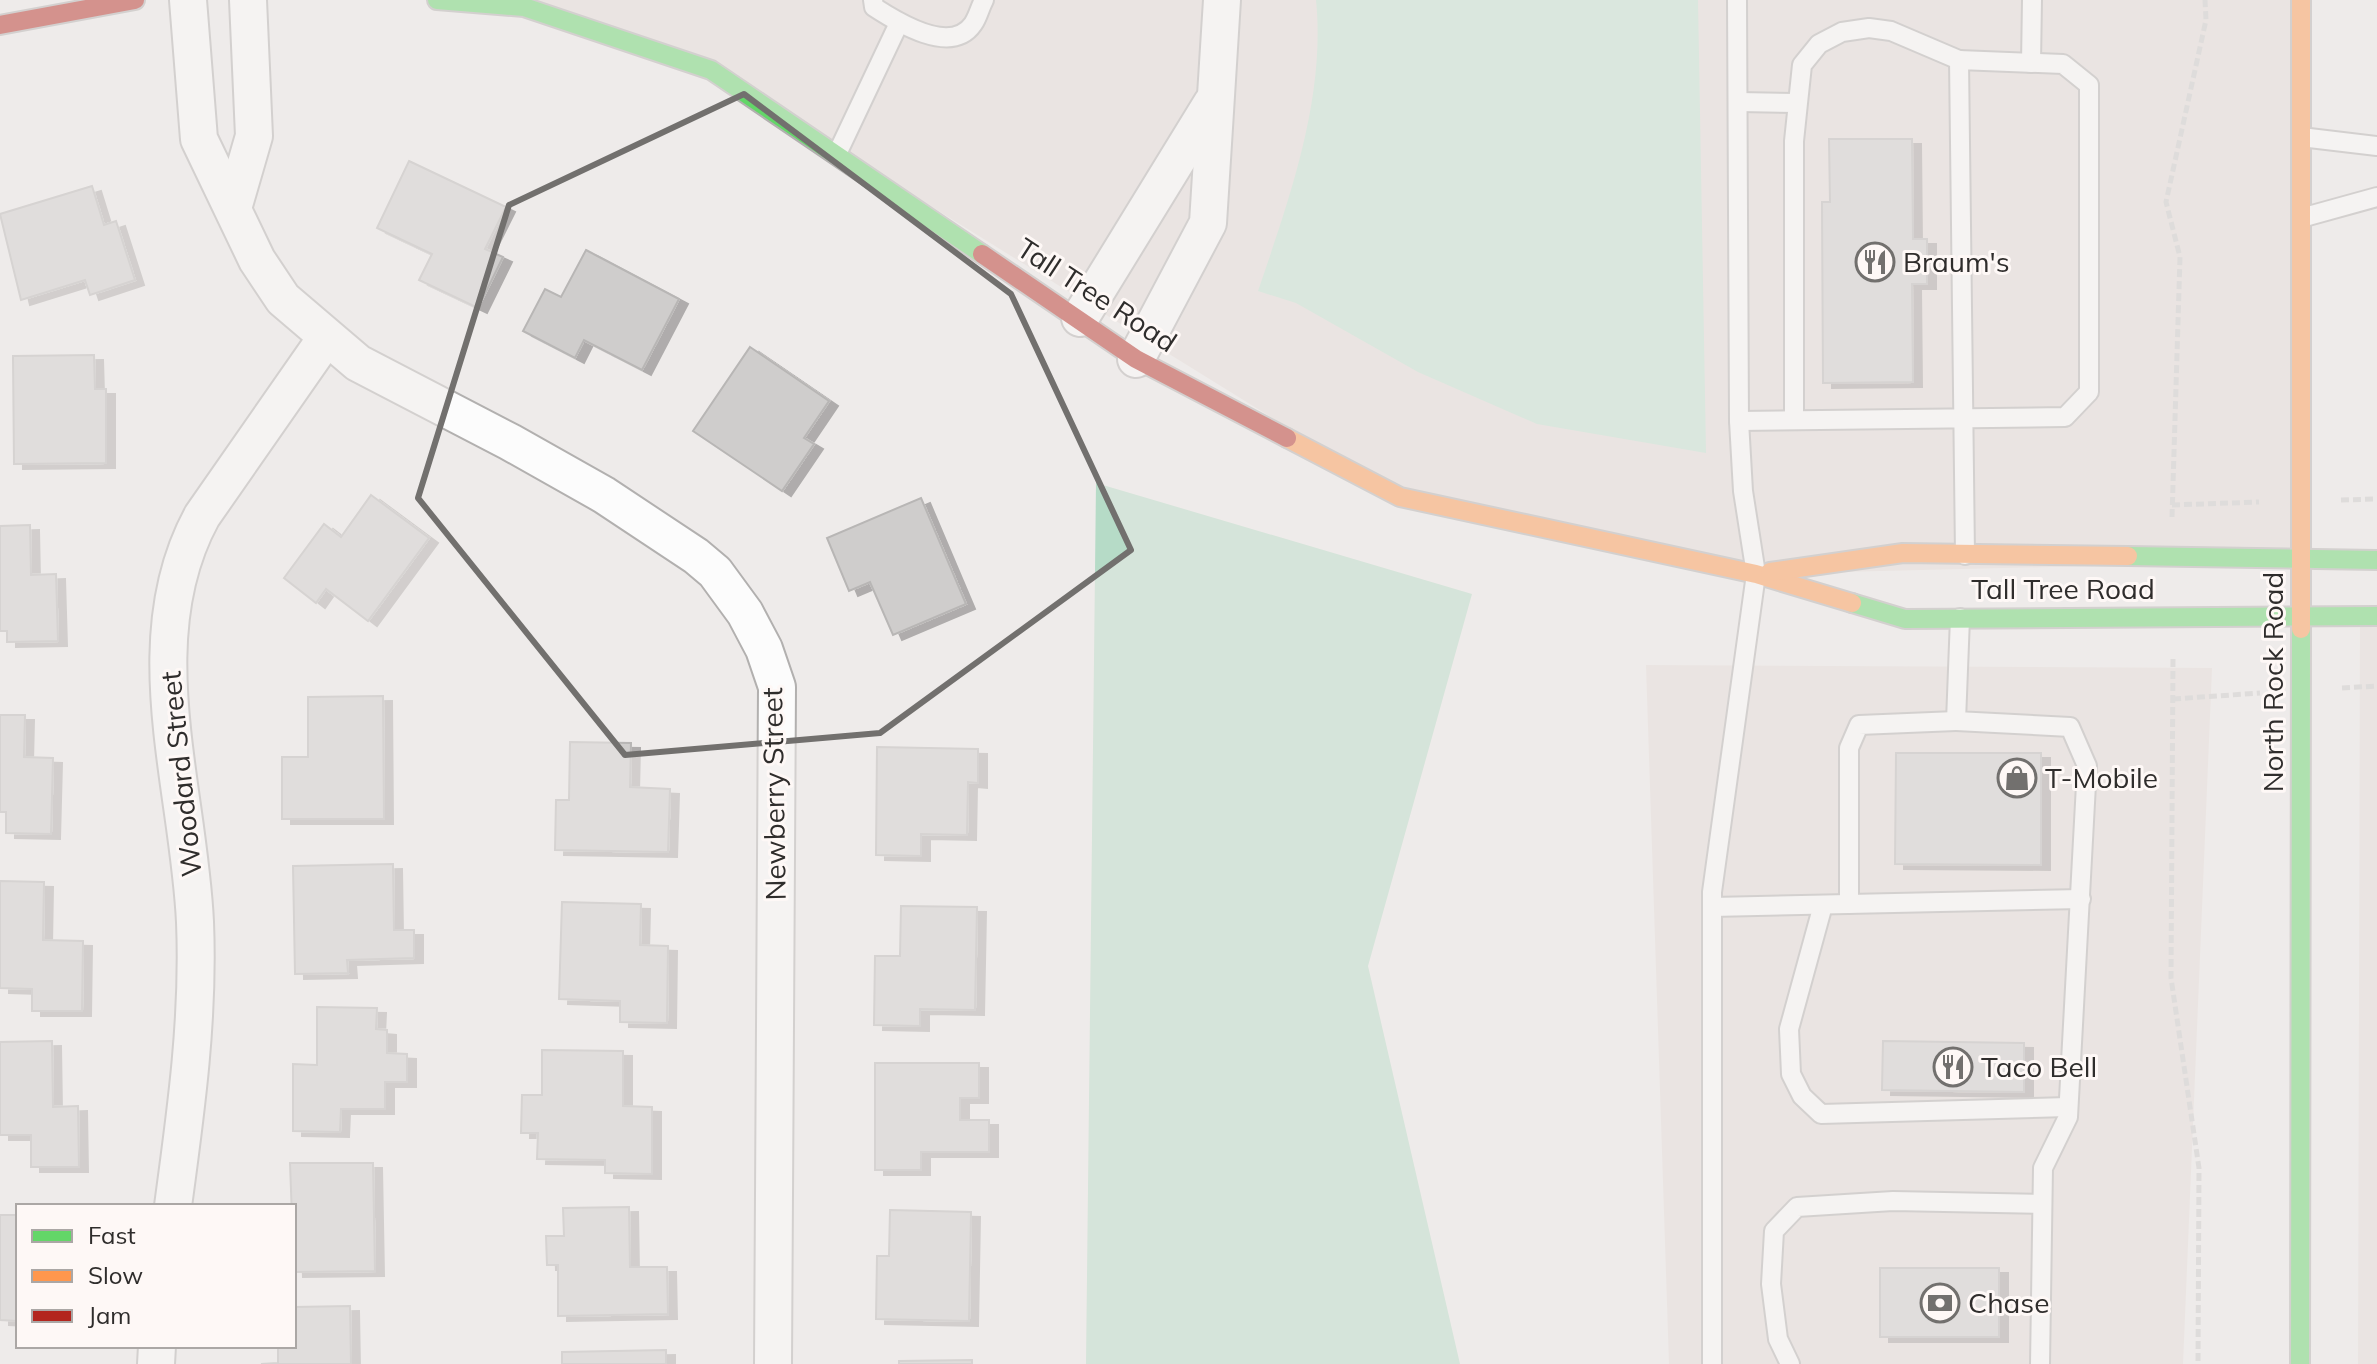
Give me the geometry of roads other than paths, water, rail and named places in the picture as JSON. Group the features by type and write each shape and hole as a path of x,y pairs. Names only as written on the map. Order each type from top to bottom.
{"street":[{"path":"0,25 135,0"},
{"name":"Newberry Street","path":"188,0 199,139 234,205 257,260 283,299 358,363 510,442 675,540 715,572 745,613 764,649 777,687 773,1364"},
{"path":"234,205 254,136 248,0"},
{"name":"Tall Tree Road","path":"437,0 524,7 711,70 1080,318 1136,359 1400,497 1756,574 1905,619 2377,616"},
{"path":"1136,359 1208,223 1222,0"},
{"name":"North Rock Road","path":"2300,1364 2301,0"},
{"path":"1080,318 1214,98"},
{"name":"Woodard Street","path":"173,1204 195,1024 193,899 168,676 178,576 187,544 202,516 326,338"},
{"name":"Tall Tree Road","path":"1756,574 1903,553 2377,560"}],"lane":[{"path":"873,0 874,7 899,23 939,37 958,35 972,26 984,0"},
{"path":"1712,1364 1712,907 1756,574 1743,491 1739,421 1737,0"},
{"path":"2031,63 2032,0"},
{"path":"837,154 899,23"},
{"path":"1739,421 2065,417 2089,392 2089,85 2063,64 1959,60 1891,31 1869,28 1842,32 1819,44 1802,65 1796,103 1794,420"},
{"path":"1959,60 1965,555"},
{"path":"1739,102 1796,103"},
{"path":"2301,137 2377,146"},
{"path":"2301,218 2377,197"},
{"path":"1956,721 1960,618"},
{"path":"1849,904 1849,748 1859,725 1956,721 2070,727 2087,766 2081,899 2068,1117 2043,1168 2040,1364"},
{"path":"1712,907 2081,899"},
{"path":"1823,905 1809,966 1789,1029 1791,1074 1802,1096 1821,1114 2068,1107"},
{"path":"1790,1364 1778,1339 1772,1271 1774,1231 1797,1207 1893,1201 2042,1204"}],"place":[{"name":"Braum's","path":"1875,262"},
{"name":"T-Mobile","path":"2017,778"},
{"name":"Taco Bell","path":"1953,1067"},
{"name":"Chase","path":"1940,1303"}]}
